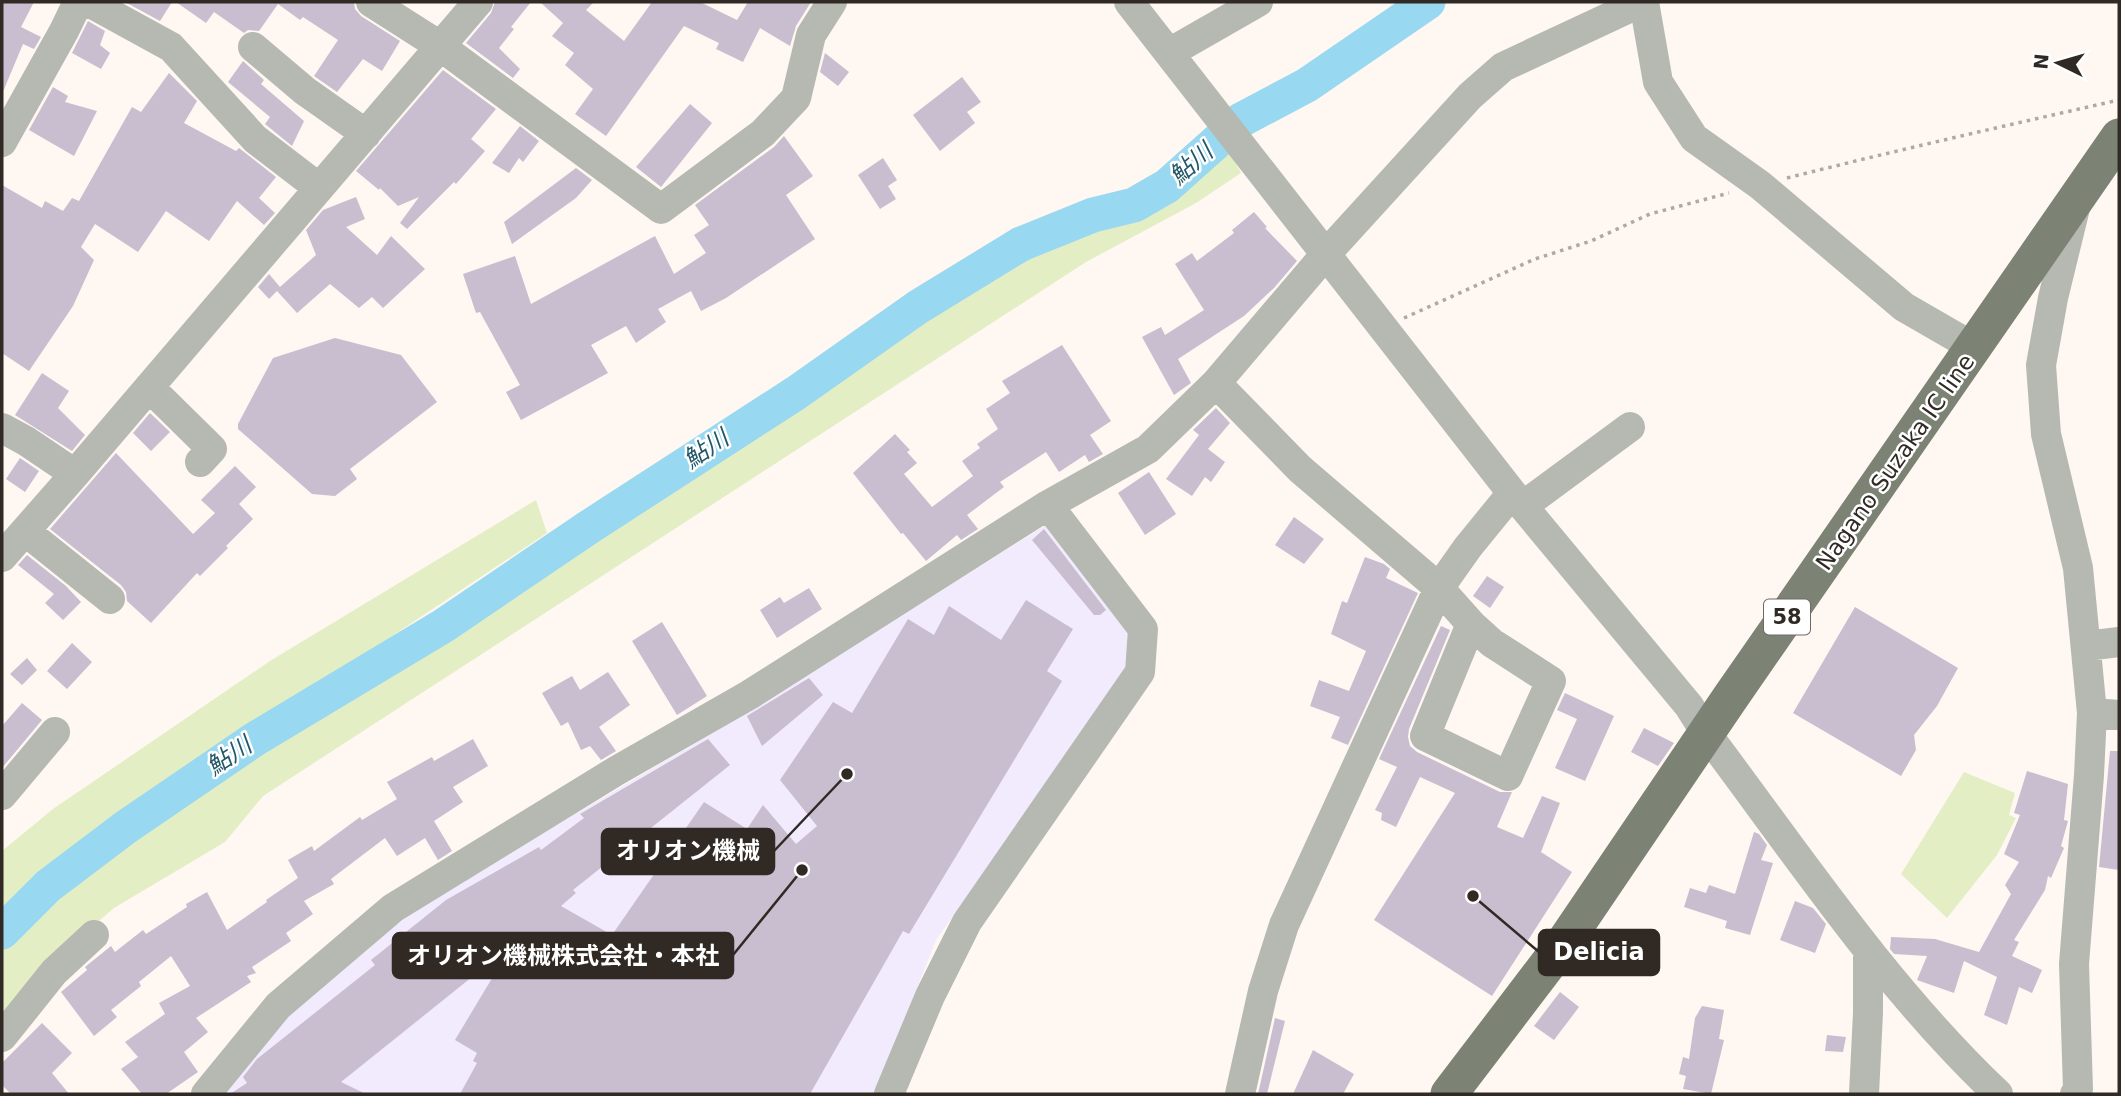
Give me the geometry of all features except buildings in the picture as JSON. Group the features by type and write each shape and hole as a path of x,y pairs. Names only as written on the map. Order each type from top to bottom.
{"main road":[{"name":"Nagano Suzaka IC line","path":"1449,1094 1564,943 1706,733 2119,137"}],"street":[{"path":"2,142 78,2"},
{"path":"89,2 172,47 255,139 319,188"},
{"path":"372,2 440,46 661,209 763,133 796,98 811,34 832,2"},
{"path":"2,557 478,2"},
{"path":"1129,2 1518,500 1689,706 1706,733 1868,950 1956,1054 1998,1094"},
{"path":"1173,58 1258,2"},
{"path":"206,1094 278,1006 393,908 616,771 749,695 1048,505 1147,449 1216,383 1325,255 1470,96 1503,67 1643,2 1658,82 1695,138 1760,186 1904,307 1975,348"},
{"path":"253,47 305,91 366,134"},
{"path":"2075,1094 2078,1088 2074,964 2089,775 2105,714 2086,646 2078,568 2046,434 2041,365 2053,298 2078,198"},
{"path":"1216,383 1300,469 1439,588 1492,643 1551,681 1508,776 1425,736 1471,624"},
{"path":"149,387 211,450"},
{"path":"1240,1094 1263,991 1284,925 1439,588 1468,547 1518,500 1630,427"},
{"path":"2,428 75,474"},
{"path":"889,1094 930,996 967,922 1140,672 1143,629 1048,505"},
{"path":"25,531 110,599"},
{"path":"2086,646 2119,642"},
{"path":"2,795 55,732"},
{"path":"2,1037 54,972 94,935"},
{"path":"1864,1094 1868,950"}],"shaded area":[{"path":"1046,525 1128,628 1128,667 936,940 875,1094 217,1094 235,1068 319,985 426,902 721,728"}],"green space":[{"path":"1226,144 1241,173 1196,203 1086,262 263,796 225,842 114,908 59,955 2,1022 2,946 49,897 148,821 248,754 606,531 1031,248 1111,217 1151,210"},
{"path":"536,500 547,533 69,851 13,900 2,915 2,851 53,809 270,661"},
{"path":"1964,772 2015,793 2009,815 2016,818 1997,855 1947,918 1901,874"}],"waterway":[{"name":"鮎川","path":"2,932 48,886 126,827 255,739 443,626 589,527 796,393 918,307 1021,244 1093,215 1134,205 1167,186 1241,120 1307,85 1428,2"}],"place":[{"name":"オリオン機械","path":"847,774"},
{"name":"オリオン機械株式会社・本社","path":"802,870"},
{"name":"Delicia","path":"1473,896"}]}
